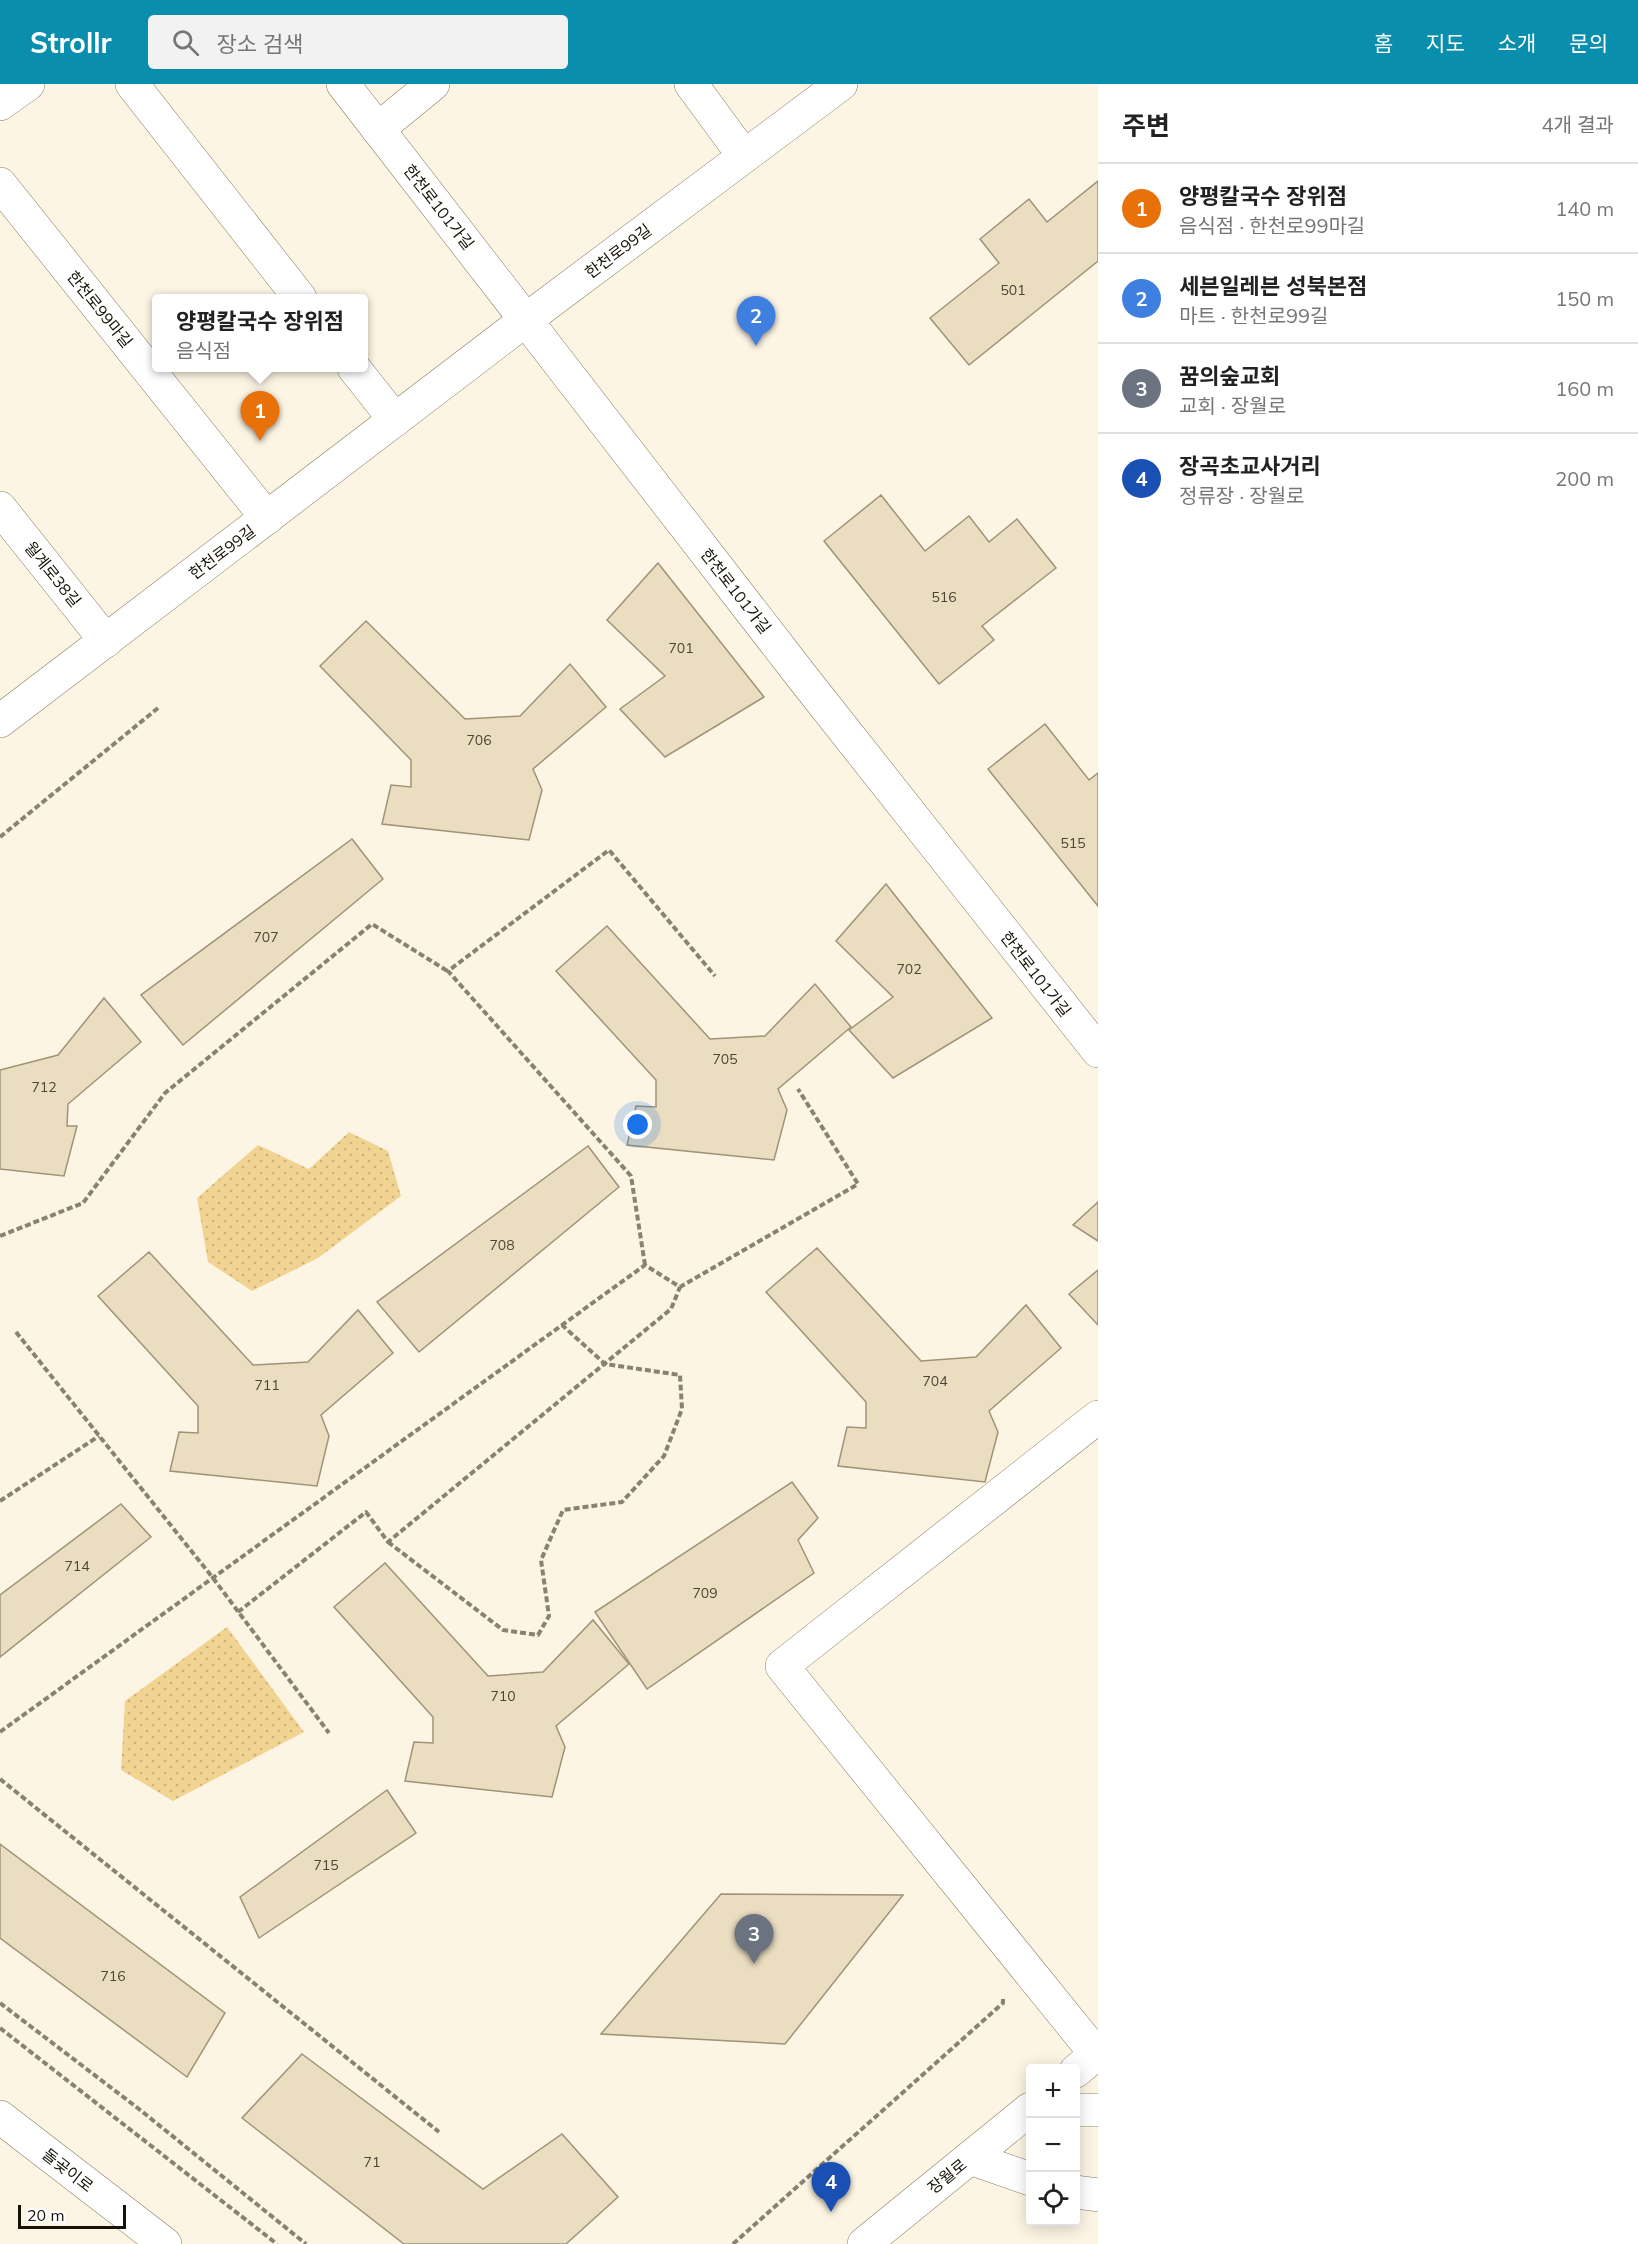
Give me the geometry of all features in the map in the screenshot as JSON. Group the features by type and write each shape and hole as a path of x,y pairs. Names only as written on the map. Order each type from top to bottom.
{"street":[{"path":"0,104 28,84"},
{"path":"132,84 297,294"},
{"name":"한천로101가길","path":"343,84 803,678 1098,1051"},
{"path":"378,129 432,84"},
{"path":"691,84 744,156"},
{"name":"한천로99길","path":"0,721 527,319 841,84"},
{"name":"한천로99마길","path":"0,184 267,518"},
{"path":"357,372 395,420"},
{"name":"월계로38길","path":"0,508 106,641"},
{"path":"1090,2059 1008,1946 782,1666 1098,1417"},
{"path":"1080,2110 1098,2110"},
{"name":"장월로","path":"864,2244 1026,2113"},
{"name":"돌곶이로","path":"1,2119 165,2244"},
{"path":"970,2158 1026,2178"},
{"path":"1080,2193 1098,2196"}],"path":[{"path":"0,837 158,708"},
{"path":"448,971 609,850 715,976"},
{"path":"0,1236 83,1203 165,1093 372,924 448,971 631,1176 645,1265 680,1287"},
{"path":"388,1542 671,1309 680,1287 858,1184 798,1089"},
{"path":"0,1732 645,1265"},
{"path":"238,1612 366,1512 388,1542 503,1630 538,1635 549,1616 541,1560 563,1510 622,1502 664,1456 682,1409 680,1375 605,1364 562,1325"},
{"path":"16,1332 213,1578 329,1733"},
{"path":"0,1501 99,1436"},
{"path":"0,1779 439,2132"},
{"path":"733,2244 1003,2003 1008,1946"},
{"path":"0,2003 139,2109 306,2244"},
{"path":"0,2028 277,2244"}],"shaded area":[{"path":"349,1132 388,1151 401,1196 318,1258 252,1291 208,1262 197,1198 258,1145 309,1169"},
{"path":"227,1627 304,1732 173,1801 121,1770 125,1701"}],"building":[{"path":"1098,181 1098,261 969,365 930,318 999,263 980,239 1029,199 1047,222"},
{"path":"881,495 925,551 969,516 989,542 1017,519 1056,568 982,626 994,640 939,684 824,541"},
{"path":"658,563 764,697 665,757 620,709 665,676 607,620"},
{"path":"366,621 465,719 520,716 570,664 606,707 533,769 542,790 529,840 382,824 391,785 411,787 411,760 320,666"},
{"path":"1045,724 1089,780 1098,773 1098,906 988,769"},
{"path":"352,839 383,879 183,1045 141,995"},
{"path":"886,884 992,1018 893,1078 849,1030 893,997 836,941"},
{"path":"607,926 710,1039 765,1036 815,984 851,1027 778,1089 787,1110 774,1160 627,1145 636,1106 656,1107 656,1080 556,971"},
{"path":"104,998 141,1042 68,1104 67,1126 77,1126 64,1176 0,1169 0,1070 58,1055"},
{"path":"588,1146 619,1187 419,1352 377,1302"},
{"path":"1098,1202 1098,1241 1073,1225"},
{"path":"817,1248 921,1361 976,1357 1026,1305 1061,1348 989,1411 998,1432 985,1482 838,1466 847,1427 866,1428 866,1402 766,1292"},
{"path":"149,1252 253,1365 308,1362 358,1310 393,1353 321,1415 329,1436 317,1486 170,1471 179,1432 198,1433 198,1406 98,1296"},
{"path":"1098,1270 1098,1325 1069,1294"},
{"path":"792,1482 818,1518 798,1540 814,1573 647,1689 595,1612"},
{"path":"121,1504 151,1537 0,1657 0,1595"},
{"path":"385,1563 488,1676 543,1672 593,1620 629,1664 556,1726 565,1747 552,1797 405,1781 414,1742 433,1743 433,1717 334,1607"},
{"path":"387,1790 416,1833 259,1938 240,1897"},
{"path":"0,1844 225,2013 187,2077 0,1938"},
{"path":"721,1894 903,1895 785,2044 601,2034"},
{"path":"302,2054 483,2189 562,2134 618,2197 566,2244 404,2244 242,2118"}],"place":[{"name":"세븐일레븐 성북본점","path":"756,346"},
{"name":"양평칼국수 장위점","path":"260,441"},
{"name":"꿈의숲교회","path":"754,1964"},
{"name":"장곡초교사거리","path":"831,2212"}]}
